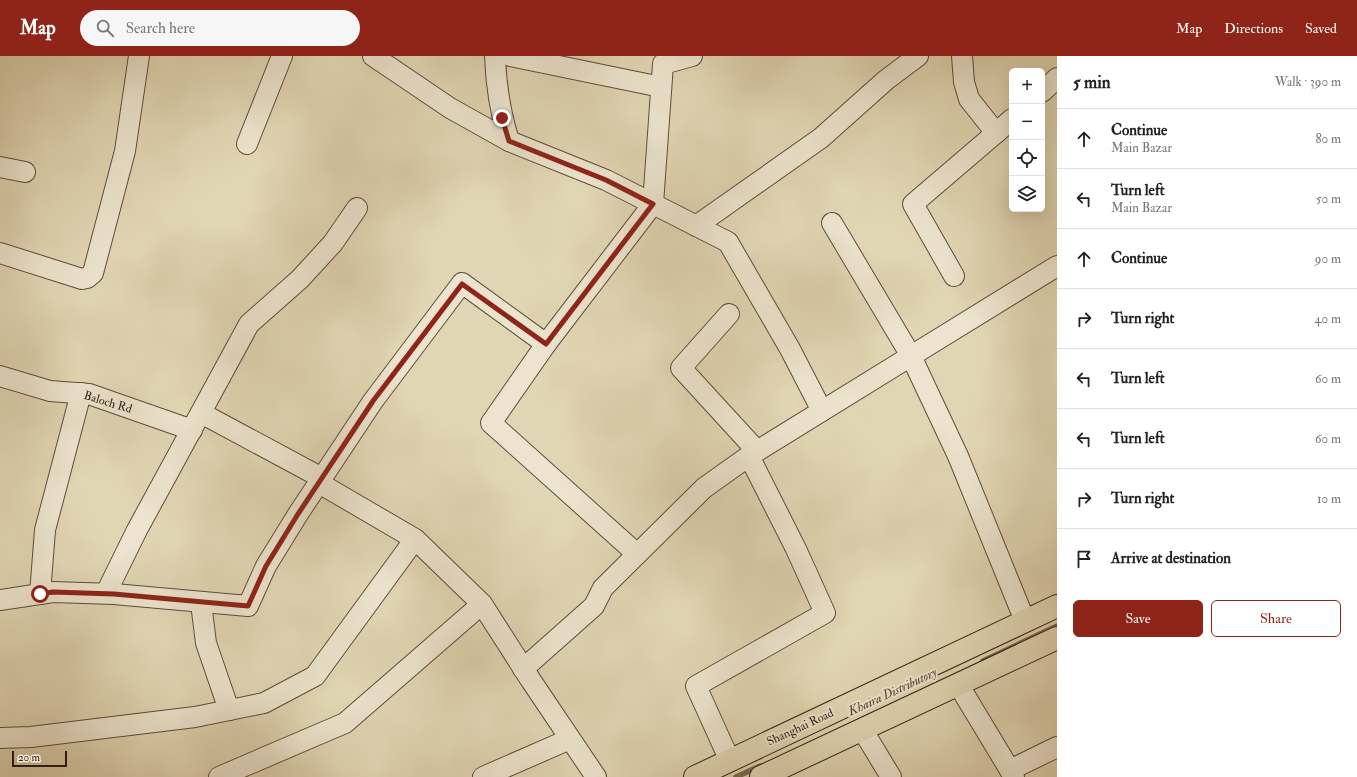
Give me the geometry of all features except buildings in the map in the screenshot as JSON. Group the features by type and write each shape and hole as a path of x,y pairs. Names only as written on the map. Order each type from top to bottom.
{"main road":[{"name":"Shanghai Road","path":"695,777 1057,606"},
{"path":"761,777 1057,638"}],"street":[{"path":"0,253 82,280 93,273 125,151 139,56"},
{"path":"247,144 282,56"},
{"path":"373,56 450,108 509,141 606,180 728,242 790,349 822,411"},
{"path":"495,56 496,87 502,118 509,141"},
{"path":"510,56 661,87"},
{"path":"637,554 491,423 546,344 653,204 662,60 692,56"},
{"path":"696,226 821,138 880,85 918,56"},
{"path":"962,56 964,82 969,98 996,133"},
{"path":"954,276 913,204 1009,122"},
{"path":"0,167 25,172"},
{"path":"106,593 137,530 249,324 300,279 333,243 357,208"},
{"path":"832,223 911,356 958,456 1025,621"},
{"path":"524,669 594,606 603,588 704,488 753,453 1057,266"},
{"path":"0,600 53,592 106,593 201,603 248,606 266,566 373,401 462,284 546,344"},
{"path":"729,314 681,368 753,453 825,613 696,686 730,761"},
{"name":"Baloch Rd","path":"0,376 50,391 89,394 197,422 320,481 415,539 482,604 596,777"},
{"path":"40,594 46,530 81,394"},
{"path":"0,738 31,737 195,717 264,703 315,676 415,539"},
{"path":"201,603 206,643 229,710"},
{"path":"219,777 345,723 482,604"},
{"path":"958,684 1012,774 1057,747"},
{"path":"862,729 891,777"},
{"path":"483,777 570,739"}],"waterway":[{"name":"Khaira Distributory","path":"983,661 1057,626"},
{"name":"Khaira Distributory","path":"736,777 760,766"}],"route":[{"path":"40,594 53,592 114,594 248,606 266,566 298,514 373,401 462,284 546,344 653,204 606,180 509,141 502,118"}]}
